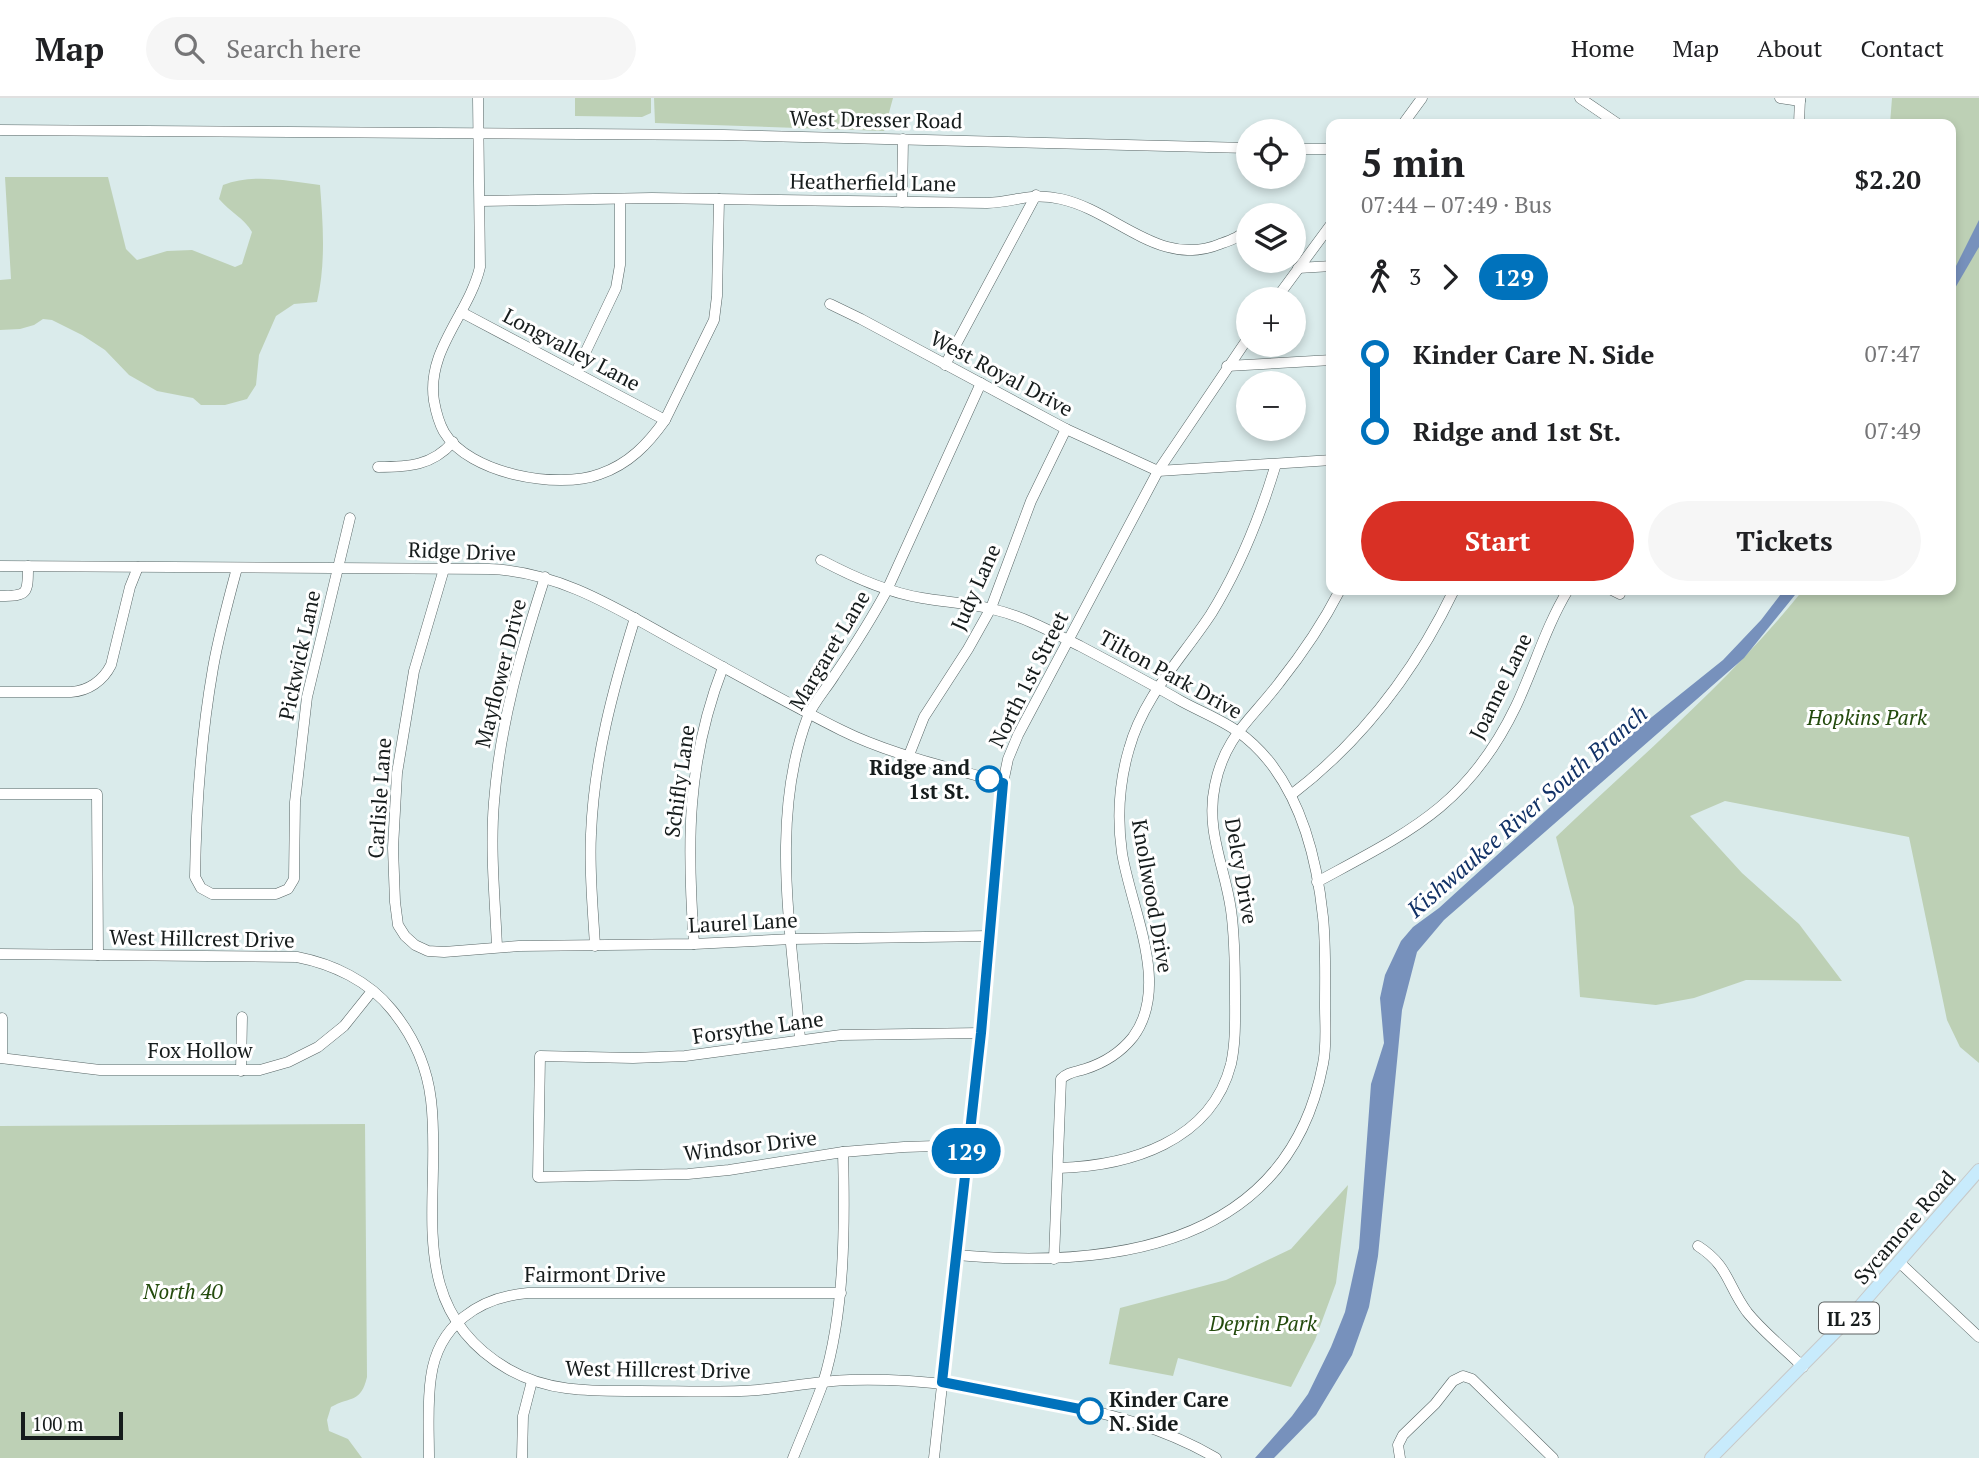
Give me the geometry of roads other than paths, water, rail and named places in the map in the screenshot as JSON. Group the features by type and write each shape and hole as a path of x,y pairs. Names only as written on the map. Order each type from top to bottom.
{"main road":[{"name":"Sycamore Road","path":"1711,1458 1803,1367 1979,1170"}],"street":[{"path":"478,98 480,267 472,293 442,347 433,385 434,399 445,434 482,462 506,472 547,480 573,481 600,475 624,463 646,445 665,421 714,320 719,199"},
{"path":"1407,119 1422,98"},
{"path":"1580,98 1611,119"},
{"path":"1780,98 1800,100 1799,119"},
{"name":"West Dresser Road","path":"0,130 903,139 1236,148"},
{"path":"902,202 903,139"},
{"path":"1306,149 1326,149"},
{"path":"945,365 1036,195"},
{"name":"Heatherfield Lane","path":"480,201 719,199 992,203 1036,195 1087,207 1142,238 1164,247 1191,251 1213,247 1236,238"},
{"path":"576,372 616,288 620,265 620,199"},
{"path":"1306,257 1326,231"},
{"path":"1306,268 1326,266"},
{"name":"West Royal Drive","path":"830,304 1066,429 1158,471"},
{"name":"Longvalley Lane","path":"461,312 665,421"},
{"name":"North 1st Street","path":"934,1458 981,1033 1003,783 1008,759 1018,735 1158,471 1236,354"},
{"path":"1227,366 1326,360"},
{"name":"Margaret Lane","path":"800,1039 786,879 787,811 794,768 809,714 870,621 887,590 981,383"},
{"name":"Judy Lane","path":"909,755 923,718 991,608 1031,501 1066,429"},
{"path":"378,467 421,464 439,456 453,442"},
{"path":"1158,471 1326,460"},
{"name":"Knollwood Drive","path":"1058,1168 1061,1079 1068,1073 1100,1063 1121,1050 1135,1034 1148,1005 1149,972 1122,854 1119,813 1123,770 1130,746 1138,721 1158,687 1229,583 1253,533 1276,464"},
{"name":"Pickwick Lane","path":"237,568 213,667 197,787 195,877 201,888 212,894 276,894 288,889 294,879 295,803 307,697 351,517"},
{"name":"Tilton Park Drive","path":"821,560 887,590 926,599 991,608 1043,628 1237,731 1274,768 1292,794 1317,882 1325,950 1324,1057 1318,1086 1307,1117 1287,1153 1250,1195 1201,1227 1127,1251 1054,1259 957,1255"},
{"name":"Ridge Drive","path":"0,566 500,569 545,577 573,587 635,618 809,714 853,735 1003,783"},
{"path":"0,596 20,596 25,593 28,566"},
{"path":"0,692 71,692 93,686 108,672 111,665 130,587 138,567"},
{"name":"Carlisle Lane","path":"444,569 414,671 399,755 393,848 397,920 401,931 410,941 428,951 497,947"},
{"name":"Mayflower Drive","path":"497,947 492,831 499,761 504,723 521,650 545,577"},
{"name":"Delcy Drive","path":"1058,1168 1115,1162 1149,1152 1178,1138 1196,1123 1214,1102 1230,1068 1235,1039 1231,906 1213,837 1211,813 1217,775 1237,731 1295,663 1337,595"},
{"path":"1292,794 1356,737 1384,704 1423,649 1451,595"},
{"name":"Joanne Lane","path":"1317,882 1416,828 1448,802 1469,780 1494,747 1510,718 1566,595"},
{"path":"595,946 590,859 593,800 605,721 635,618"},
{"name":"Schifly Lane","path":"694,944 689,872 690,808 704,727 723,667"},
{"path":"0,794 97,794 98,955"},
{"name":"Laurel Lane","path":"497,947 990,936"},
{"name":"West Hillcrest Drive","path":"0,954 297,957 337,970 372,990 388,1004 406,1027 426,1074 432,1119 433,1254 441,1288 457,1321 471,1339 509,1370 532,1381 557,1388 589,1391 744,1391 823,1382 942,1382 1132,1420 1216,1458"},
{"name":"Fox Hollow","path":"1,1057 100,1070 260,1070 279,1065 318,1047 344,1026 372,990"},
{"path":"241,1071 242,1017"},
{"path":"1,1057 2,1018"},
{"name":"Forsythe Lane","path":"538,1177 540,1056 685,1056 800,1039 894,1033 981,1033"},
{"name":"Windsor Drive","path":"538,1177 701,1173 843,1152 967,1145"},
{"path":"793,1458 823,1382 841,1293 843,1152"},
{"path":"1054,1259 1058,1168"},
{"path":"1698,1246 1714,1256 1723,1267 1740,1300 1754,1319 1803,1367"},
{"path":"1899,1262 1979,1338"},
{"name":"Fairmont Drive","path":"429,1458 429,1390 432,1369 440,1348 457,1321 495,1299 520,1294 841,1293"},
{"path":"1399,1458 1398,1445 1403,1436 1456,1378 1462,1376 1469,1377 1553,1458"},
{"path":"522,1458 523,1416 532,1381"}],"water":[{"path":"1979,220 1979,247 1956,286 1956,266"},
{"path":"1780,595 1795,595 1744,658 1444,920 1417,952 1402,1010 1378,1256 1369,1307 1352,1355 1316,1415 1274,1458 1255,1458 1308,1394 1345,1312 1359,1248 1371,1084 1384,1043 1380,998 1385,975 1401,941 1413,927 1439,908 1627,737 1723,660 1761,620"}],"place":[{"name":"Ridge and 1st St.","path":"989,779"},
{"name":"Kinder Care N. Side","path":"1090,1411"}],"park label":[{"name":"Hopkins Park","path":"1867,717"},
{"name":"North 40","path":"183,1291"},
{"name":"Deprin Park","path":"1263,1323"}],"water label":[{"name":"Kishwaukee River South Branch","path":"1527,811"}]}
